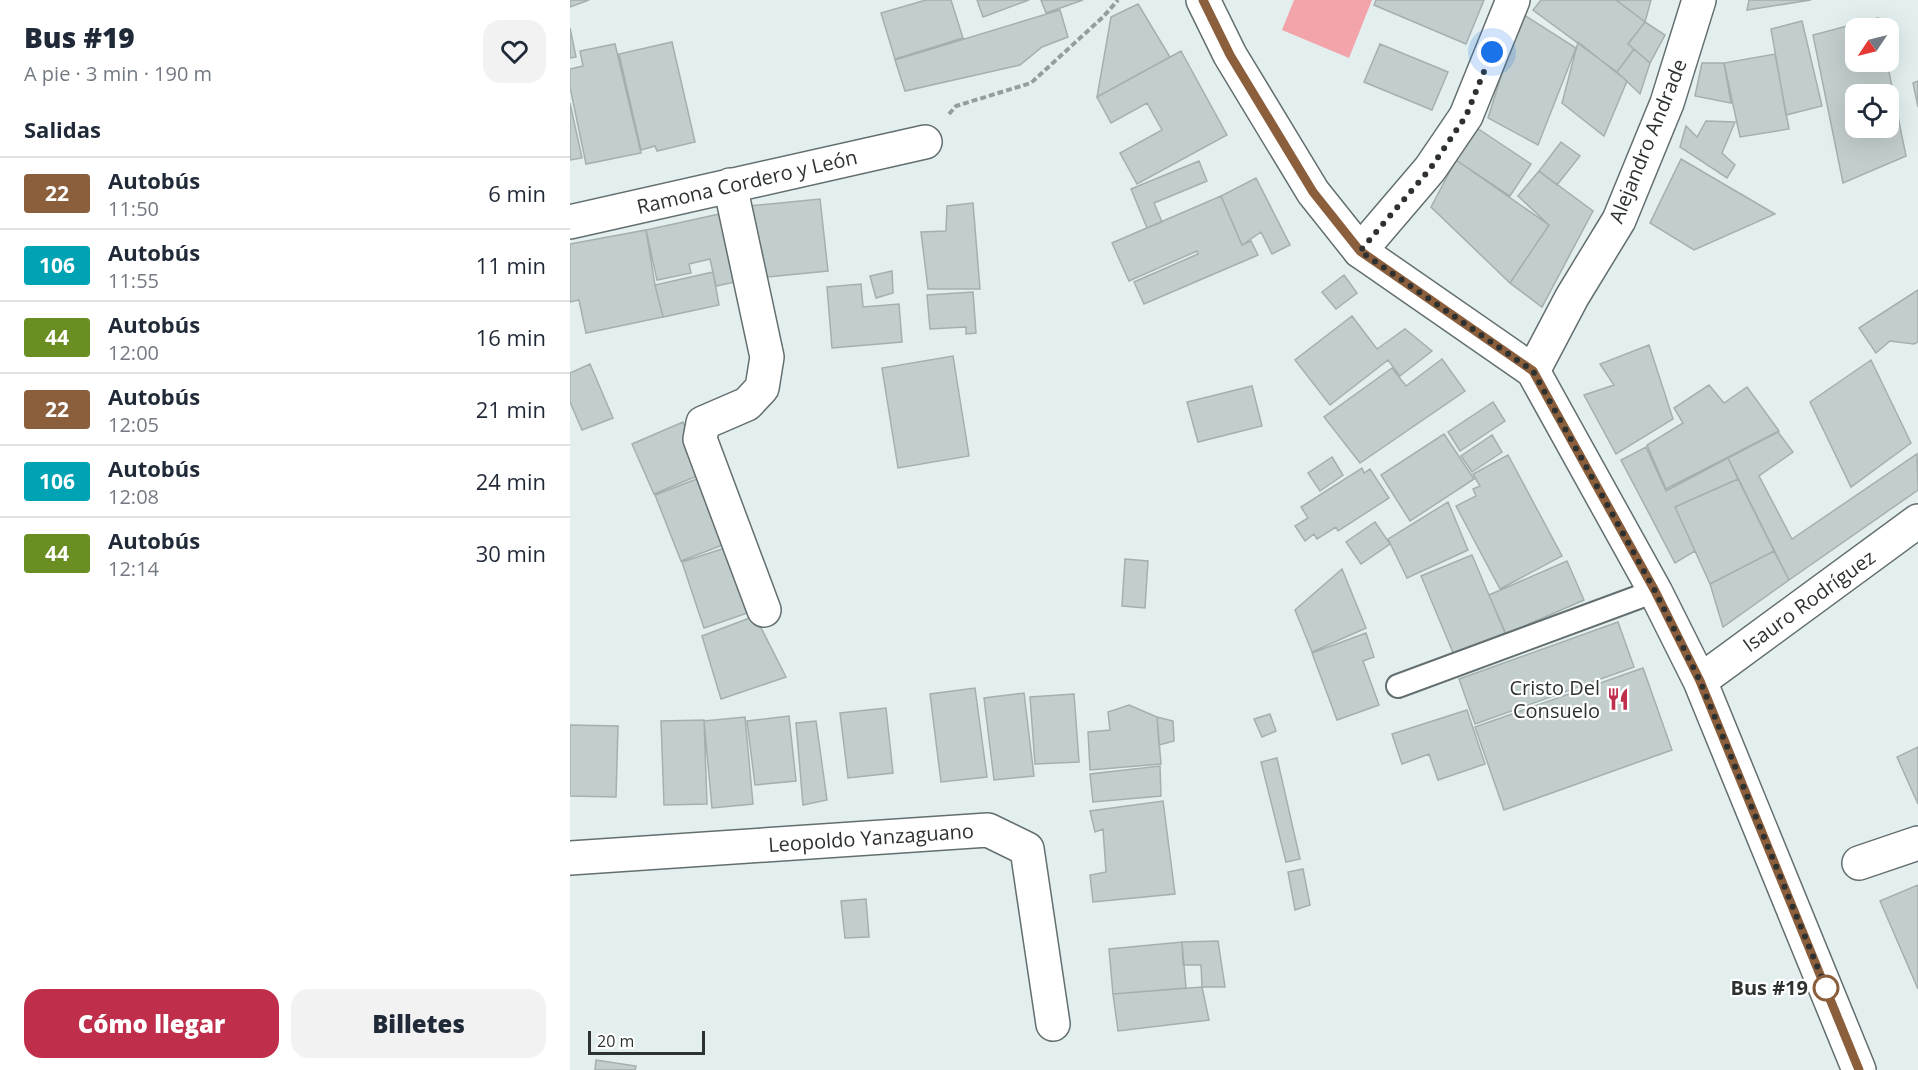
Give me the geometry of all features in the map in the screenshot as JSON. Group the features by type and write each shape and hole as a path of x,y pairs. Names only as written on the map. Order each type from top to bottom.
{"street":[{"path":"1203,0 1230,55 1313,192 1360,251 1533,371 1655,591 1700,681 1859,1070"},
{"path":"1360,251 1430,169 1466,116 1513,0"},
{"name":"Alejandro Andrade","path":"1533,371 1572,297 1619,220 1667,102 1699,0"},
{"name":"Ramona Cordero y León","path":"570,222 925,142"},
{"path":"730,185 767,357 762,388 747,404 703,423 700,439 764,610"},
{"name":"Isauro Rodríguez","path":"1700,681 1918,520"},
{"name":"Leopoldo Yanzaguano","path":"570,858 988,830 1027,849 1053,1024"},
{"path":"1859,863 1918,843"}],"lane":[{"path":"1398,686 1655,591"}],"path":[{"path":"925,142 956,106 1031,83 1103,17 1118,0"}],"shaded area":[{"path":"1294,0 1372,0 1349,58 1282,30"}],"building":[{"path":"570,0 589,0 570,7"},
{"path":"926,0 951,0 963,38 895,59 881,13"},
{"path":"977,0 1029,0 983,17"},
{"path":"1041,0 1083,0 1046,13"},
{"path":"1376,0 1484,0 1466,44 1374,5"},
{"path":"1541,0 1616,0 1645,22 1628,44 1634,49 1617,72 1533,10"},
{"path":"1616,0 1651,0 1645,22"},
{"path":"1749,0 1811,0 1747,10"},
{"path":"1138,4 1170,57 1097,97 1111,17"},
{"path":"1060,10 1068,37 1042,47 1020,65 905,91 895,60"},
{"path":"1521,13 1576,48 1538,145 1488,118"},
{"path":"1802,21 1822,106 1786,115 1771,29"},
{"path":"1645,22 1665,35 1650,63 1628,44"},
{"path":"1845,27 1845,72 1889,72 1891,84 1845,84 1845,138 1899,138 1899,121 1906,156 1843,183 1813,35"},
{"path":"570,28 576,57 570,58"},
{"path":"672,42 695,142 657,151 655,146 641,150 619,54"},
{"path":"1578,42 1627,81 1604,136 1562,103"},
{"path":"615,44 641,153 586,164 570,87 570,69 583,66 580,51"},
{"path":"1380,44 1448,72 1432,110 1364,82"},
{"path":"1634,49 1650,63 1640,94 1617,72"},
{"path":"1181,51 1227,135 1137,184 1120,153 1162,130 1147,103 1111,123 1097,97"},
{"path":"1775,54 1789,129 1740,137 1724,63"},
{"path":"1702,63 1724,63 1731,103 1695,96"},
{"path":"1918,81 1918,107 1913,83"},
{"path":"570,103 582,158 570,160"},
{"path":"1706,121 1735,122 1722,153 1735,165 1727,178 1680,147 1686,126 1697,137"},
{"path":"1477,128 1531,164 1510,196 1456,160"},
{"path":"1561,142 1580,156 1557,185 1539,171"},
{"path":"1681,159 1775,214 1694,250 1650,223"},
{"path":"1456,160 1549,225 1510,283 1431,207"},
{"path":"1199,161 1207,181 1154,203 1162,222 1147,228 1131,189"},
{"path":"1539,171 1593,211 1542,307 1510,283 1549,225 1518,196"},
{"path":"1256,178 1290,245 1272,254 1261,232 1242,245 1221,196"},
{"path":"1221,196 1242,245 1251,241 1258,255 1144,304 1134,282 1198,254 1197,251 1129,281 1112,243"},
{"path":"820,199 828,271 757,278 749,206"},
{"path":"973,203 980,289 928,289 921,232 946,231 947,206"},
{"path":"724,213 740,281 716,286 710,259 689,264 691,273 657,280 646,230"},
{"path":"646,230 663,317 586,333 579,300 570,302 570,244"},
{"path":"892,271 893,293 876,298 870,276"},
{"path":"713,272 719,305 663,317 655,285"},
{"path":"1344,275 1357,293 1336,309 1322,292"},
{"path":"861,284 863,307 899,304 902,342 832,348 827,287"},
{"path":"1918,290 1918,342 1914,344 1890,341 1876,353 1859,328"},
{"path":"973,292 976,333 966,334 966,327 930,329 927,295"},
{"path":"1352,316 1377,349 1405,329 1432,351 1400,376 1388,360 1330,405 1295,360"},
{"path":"1649,345 1673,419 1616,454 1584,395 1614,385 1600,364"},
{"path":"953,356 969,456 898,468 882,368"},
{"path":"1442,359 1465,391 1360,463 1324,417 1392,368 1406,386"},
{"path":"1871,360 1911,443 1851,487 1810,402"},
{"path":"590,364 613,418 582,430 570,402 570,373"},
{"path":"1709,385 1724,403 1747,387 1779,431 1666,489 1647,445 1683,423 1674,408"},
{"path":"1252,386 1262,426 1198,442 1187,402"},
{"path":"1493,402 1505,421 1460,451 1448,432"},
{"path":"683,422 704,473 654,494 632,444"},
{"path":"1778,432 1793,452 1759,476 1792,539 1917,454 1918,490 1789,580 1728,458"},
{"path":"1444,434 1474,479 1410,521 1381,475"},
{"path":"1492,435 1502,452 1472,472 1461,456"},
{"path":"1646,447 1666,491 1728,458 1738,479 1675,507 1695,551 1675,563 1621,460"},
{"path":"1508,455 1562,556 1500,589 1456,506 1476,496 1473,489 1480,486 1473,474"},
{"path":"1332,457 1343,475 1320,491 1308,473"},
{"path":"1362,468 1364,473 1370,469 1389,498 1338,531 1336,527 1317,539 1314,534 1305,541 1295,526 1308,518 1301,507"},
{"path":"707,475 733,541 681,561 655,495"},
{"path":"1738,479 1774,551 1710,584 1675,507"},
{"path":"1448,502 1468,550 1407,578 1388,539"},
{"path":"1375,522 1390,544 1361,564 1346,542"},
{"path":"731,546 753,611 704,628 682,562"},
{"path":"1774,551 1789,580 1723,627 1710,584"},
{"path":"1472,555 1505,633 1454,655 1421,576"},
{"path":"1125,559 1148,561 1145,608 1122,606"},
{"path":"1567,561 1584,600 1506,634 1489,595"},
{"path":"1342,569 1366,628 1312,652 1295,610"},
{"path":"755,616 786,677 721,699 702,636"},
{"path":"1618,622 1634,667 1475,724 1459,679"},
{"path":"1366,633 1374,657 1363,661 1379,705 1337,720 1312,653"},
{"path":"1643,668 1672,750 1504,810 1475,727"},
{"path":"975,688 987,777 941,782 930,694"},
{"path":"1024,693 1034,776 994,780 984,698"},
{"path":"1074,694 1079,762 1035,764 1030,697"},
{"path":"1129,705 1157,717 1161,764 1090,770 1088,732 1110,730 1108,712"},
{"path":"886,708 893,773 848,778 840,713"},
{"path":"1467,710 1485,764 1438,780 1429,754 1402,764 1392,734"},
{"path":"1270,714 1276,731 1262,737 1254,719"},
{"path":"789,716 796,781 755,785 747,721"},
{"path":"745,717 753,804 712,808 704,721"},
{"path":"1157,717 1173,721 1174,741 1159,745"},
{"path":"704,720 707,804 664,805 661,721"},
{"path":"816,721 827,800 803,805 796,723"},
{"path":"570,725 618,726 616,797 570,796"},
{"path":"1918,747 1918,804 1897,757"},
{"path":"1277,758 1300,859 1286,862 1261,762"},
{"path":"1160,766 1161,796 1093,802 1090,774"},
{"path":"1163,801 1175,894 1093,902 1090,875 1106,872 1103,829 1095,832 1090,811"},
{"path":"1303,869 1310,905 1295,910 1288,872"},
{"path":"1918,885 1918,989 1880,901"},
{"path":"866,899 869,937 845,938 841,901"},
{"path":"1218,941 1225,987 1202,987 1201,965 1183,965 1182,942"},
{"path":"1182,942 1186,988 1113,994 1109,949"},
{"path":"1202,987 1209,1020 1118,1031 1113,994"},
{"path":"596,1060 636,1066 635,1070 595,1070"}],"bus line":[{"name":"22","path":"1203,0 1230,55 1313,192 1360,251 1533,371 1655,591 1700,681 1859,1070"}],"place":[{"name":"Cristo Del Consuelo","path":"1618,699"},
{"name":"Bus #19","path":"1826,988"}],"route":[{"path":"1492,52 1466,116 1430,169 1360,251 1533,371 1655,591 1700,681 1826,988"}]}
